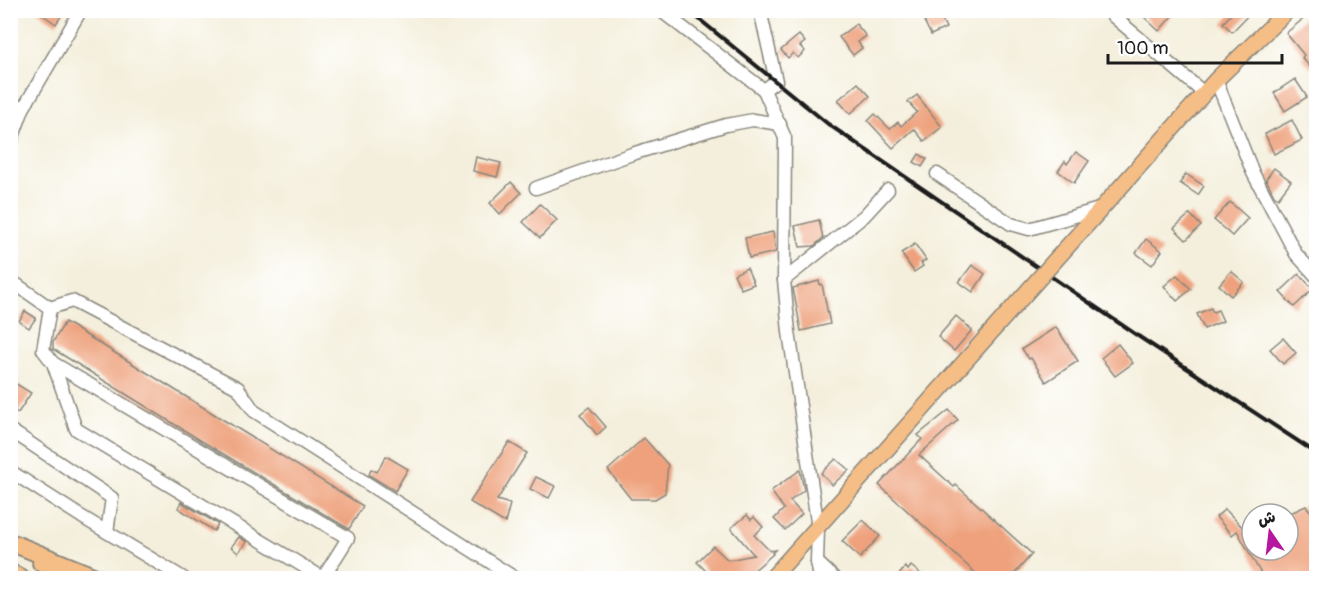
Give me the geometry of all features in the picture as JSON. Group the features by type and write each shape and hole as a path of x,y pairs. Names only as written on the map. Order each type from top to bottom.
{"highway":[{"path":"10,543 65,579"},
{"path":"10,543 98,579"},
{"path":"11,572 20,579"}],"main road":[{"path":"772,579 1204,93 1288,10"}],"street":[{"path":"10,145 23,110 81,10"},
{"path":"660,10 764,90 785,138 784,280 789,332 818,528 817,562 820,579"},
{"path":"760,10 776,81 764,90"},
{"path":"1109,10 1113,16 1204,93"},
{"path":"1216,80 1253,173 1296,254 1317,276"},
{"path":"536,188 632,154 726,125 753,120 780,124"},
{"path":"937,174 1011,224 1029,229 1103,208"},
{"path":"784,280 864,216 888,190"},
{"path":"10,280 50,308"},
{"path":"50,308 72,302 238,388 254,411 515,579"},
{"path":"50,308 43,350 53,363 76,429 323,579 348,538 53,363"},
{"path":"10,430 112,498 107,532"},
{"path":"10,471 183,579"},
{"path":"817,562 834,579"}],"building":[{"path":"36,10 65,10 56,24"},
{"path":"1150,10 1166,10 1172,16 1159,31 1144,17"},
{"path":"1235,10 1253,10 1232,32 1223,23"},
{"path":"1317,10 1317,74 1302,58 1304,55 1286,33"},
{"path":"939,13 946,28 931,35 924,21"},
{"path":"856,24 866,36 858,42 862,48 853,55 839,37"},
{"path":"799,35 805,42 800,46 805,51 798,58 793,53 788,58 781,50"},
{"path":"1295,79 1307,97 1285,111 1274,93"},
{"path":"858,83 870,96 850,114 838,100"},
{"path":"917,95 942,127 924,141 914,129 893,148 868,121 875,114 890,129 898,122 901,126 917,112 908,102"},
{"path":"1292,120 1302,140 1274,154 1265,134"},
{"path":"1076,152 1089,161 1074,183 1058,171"},
{"path":"919,154 927,159 922,167 914,162"},
{"path":"476,157 501,163 497,177 473,171"},
{"path":"1274,168 1291,181 1278,198 1266,179"},
{"path":"1186,174 1204,186 1198,195 1180,183"},
{"path":"511,182 521,193 500,214 490,203"},
{"path":"1230,202 1248,218 1232,236 1214,220"},
{"path":"540,204 557,220 540,238 523,222"},
{"path":"1190,214 1201,226 1186,240 1174,228"},
{"path":"819,220 823,238 814,246 800,247 795,226"},
{"path":"773,232 776,252 749,258 745,238"},
{"path":"1146,239 1162,251 1152,265 1136,253"},
{"path":"915,244 926,260 921,263 923,266 914,272 901,253"},
{"path":"972,265 985,274 973,292 959,282"},
{"path":"747,268 754,284 741,289 734,274"},
{"path":"1231,271 1244,282 1231,296 1219,285"},
{"path":"1299,274 1313,289 1294,307 1280,292"},
{"path":"1177,275 1191,289 1177,301 1164,286"},
{"path":"819,281 820,285 822,284 830,324 801,331 793,288"},
{"path":"1211,308 1213,312 1218,310 1223,321 1204,329 1197,314"},
{"path":"25,311 36,318 29,328 19,321"},
{"path":"956,316 972,330 954,351 938,337"},
{"path":"65,322 363,506 349,529 53,349 53,342"},
{"path":"1056,327 1078,361 1046,382 1031,358 1029,359 1022,349"},
{"path":"1283,338 1296,353 1283,364 1270,349"},
{"path":"1118,344 1133,363 1115,376 1101,358"},
{"path":"10,380 31,393 18,413 10,409"},
{"path":"589,407 606,427 597,435 580,414"},
{"path":"949,410 958,420 919,455 954,487 956,485 1032,554 1010,579 982,579 879,485 922,439 918,435"},
{"path":"644,438 668,465 665,493 655,499 631,499 608,470"},
{"path":"509,442 527,453 497,500 510,504 505,523 470,502"},
{"path":"386,456 408,469 395,491 369,475 371,469 377,472"},
{"path":"836,459 849,470 832,485 821,473"},
{"path":"800,470 804,490 790,501 802,514 785,530 774,519 784,509 771,491"},
{"path":"536,477 555,486 549,498 530,489"},
{"path":"181,502 218,524 214,531 178,508"},
{"path":"1306,506 1317,519 1317,579 1264,579 1254,562 1300,562 1300,509"},
{"path":"1225,509 1240,525 1240,536 1237,531 1232,535 1216,517"},
{"path":"747,515 751,520 754,517 763,527 754,535 770,551 775,550 773,554 744,579 714,579 697,562 713,546 728,560 754,555 731,528"},
{"path":"863,520 880,536 860,558 842,541"},
{"path":"239,537 247,542 238,553 231,547"},
{"path":"911,566 927,579 896,579 905,567 908,570"}],"railway":[{"path":"688,10 828,124 1141,338 1316,453"}]}
